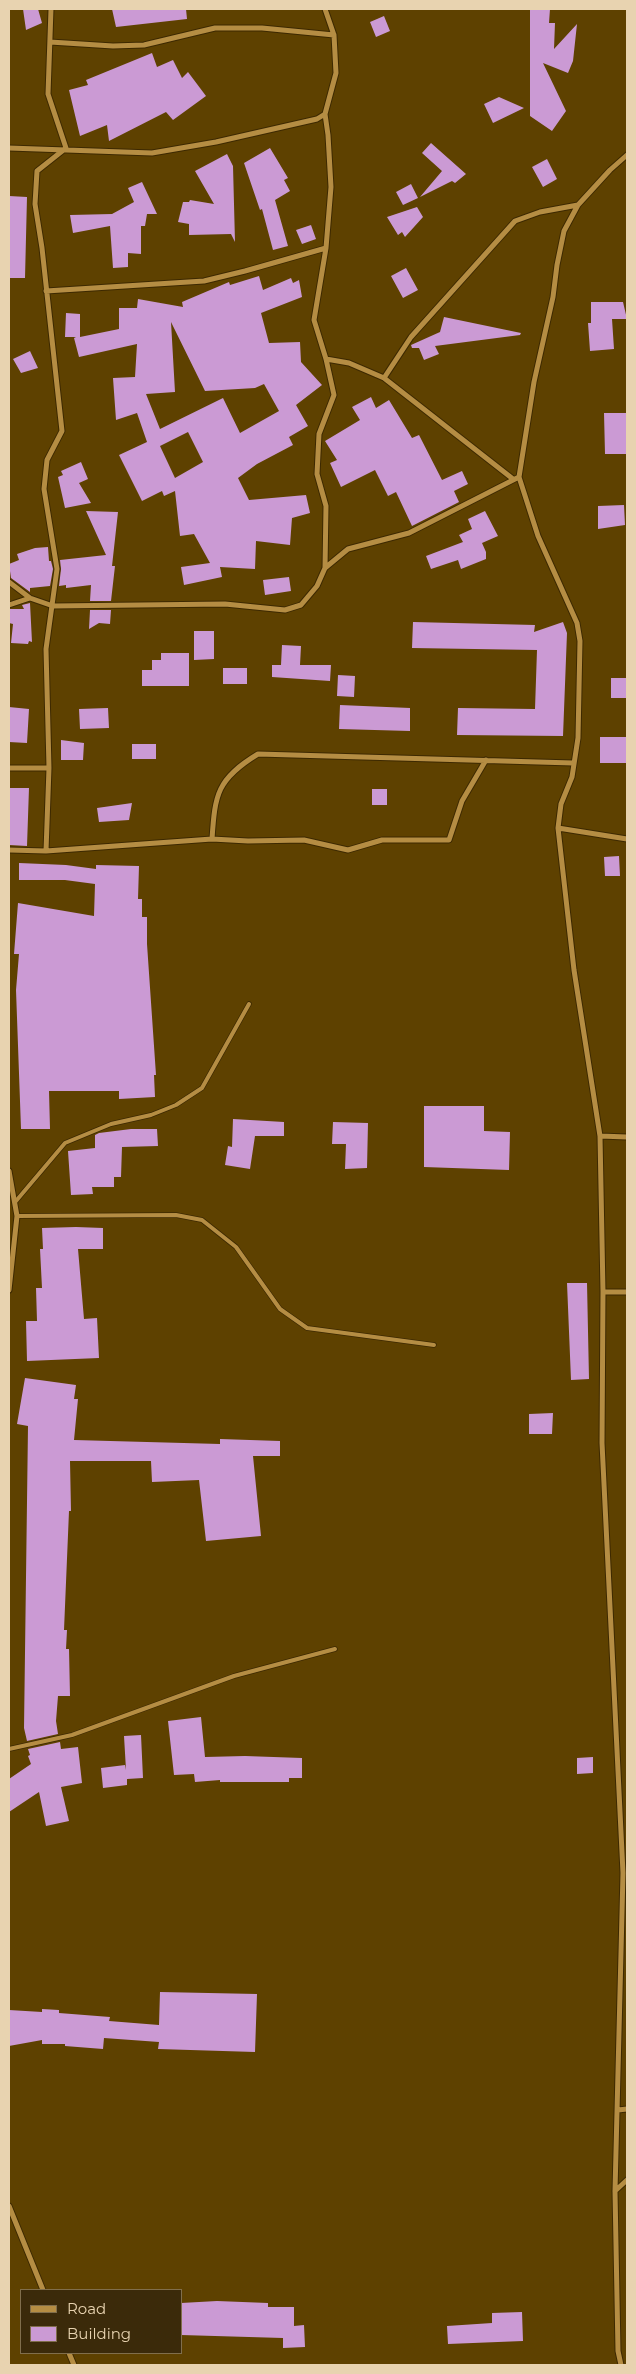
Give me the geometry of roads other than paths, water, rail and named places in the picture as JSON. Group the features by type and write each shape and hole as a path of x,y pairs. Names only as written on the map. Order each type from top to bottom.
{"street":[{"path":"51,9 48,94 66,148"},
{"path":"9,582 30,598 53,606 225,604 285,610 300,605 317,586 325,568 326,506 317,474 319,434 334,395 326,359 314,320 326,248 330,187 328,135 325,114 336,73 334,35 325,9"},
{"path":"50,42 112,46 144,45 215,28 262,28 334,35"},
{"path":"9,148 66,148 152,152 216,142 317,119 325,114"},
{"path":"46,851 49,768 46,649 57,569 44,489 47,460 62,431 42,248 35,204 38,171 66,148"},
{"path":"621,2365 618,2350 615,2191 625,1873 602,1443 603,1292 600,1136 574,970 558,828 561,804 572,777 578,738 580,641 577,623 538,536 516,478 553,296 564,231 578,204 627,155"},
{"path":"384,378 411,337 515,221 540,212 578,204"},
{"path":"46,291 204,280 245,272 326,248"},
{"path":"326,359 349,363 384,378 516,478"},
{"path":"325,568 348,549 409,533 516,478"},
{"path":"9,605 30,598"},
{"path":"212,839 214,804 221,788 232,772 258,754 573,763"},
{"path":"9,850 46,851 212,839 248,841 304,840 348,850 382,840 449,840 462,801 486,760"},
{"path":"9,768 49,768"},
{"path":"558,828 627,839"},
{"path":"600,1136 627,1137"},
{"path":"9,1170 16,1201 17,1216 9,1290"},
{"path":"603,1292 627,1292"},
{"path":"618,2110 627,2109"},
{"path":"615,2191 627,2180"},
{"path":"9,2206 43,2289"}],"lane":[{"path":"16,1201 65,1143 110,1124 152,1115 176,1105 202,1088 249,1004"},
{"path":"17,1216 176,1216 202,1220 236,1247 280,1309 307,1328 434,1345"},
{"path":"9,1749 72,1735 234,1676 335,1649"}]}
